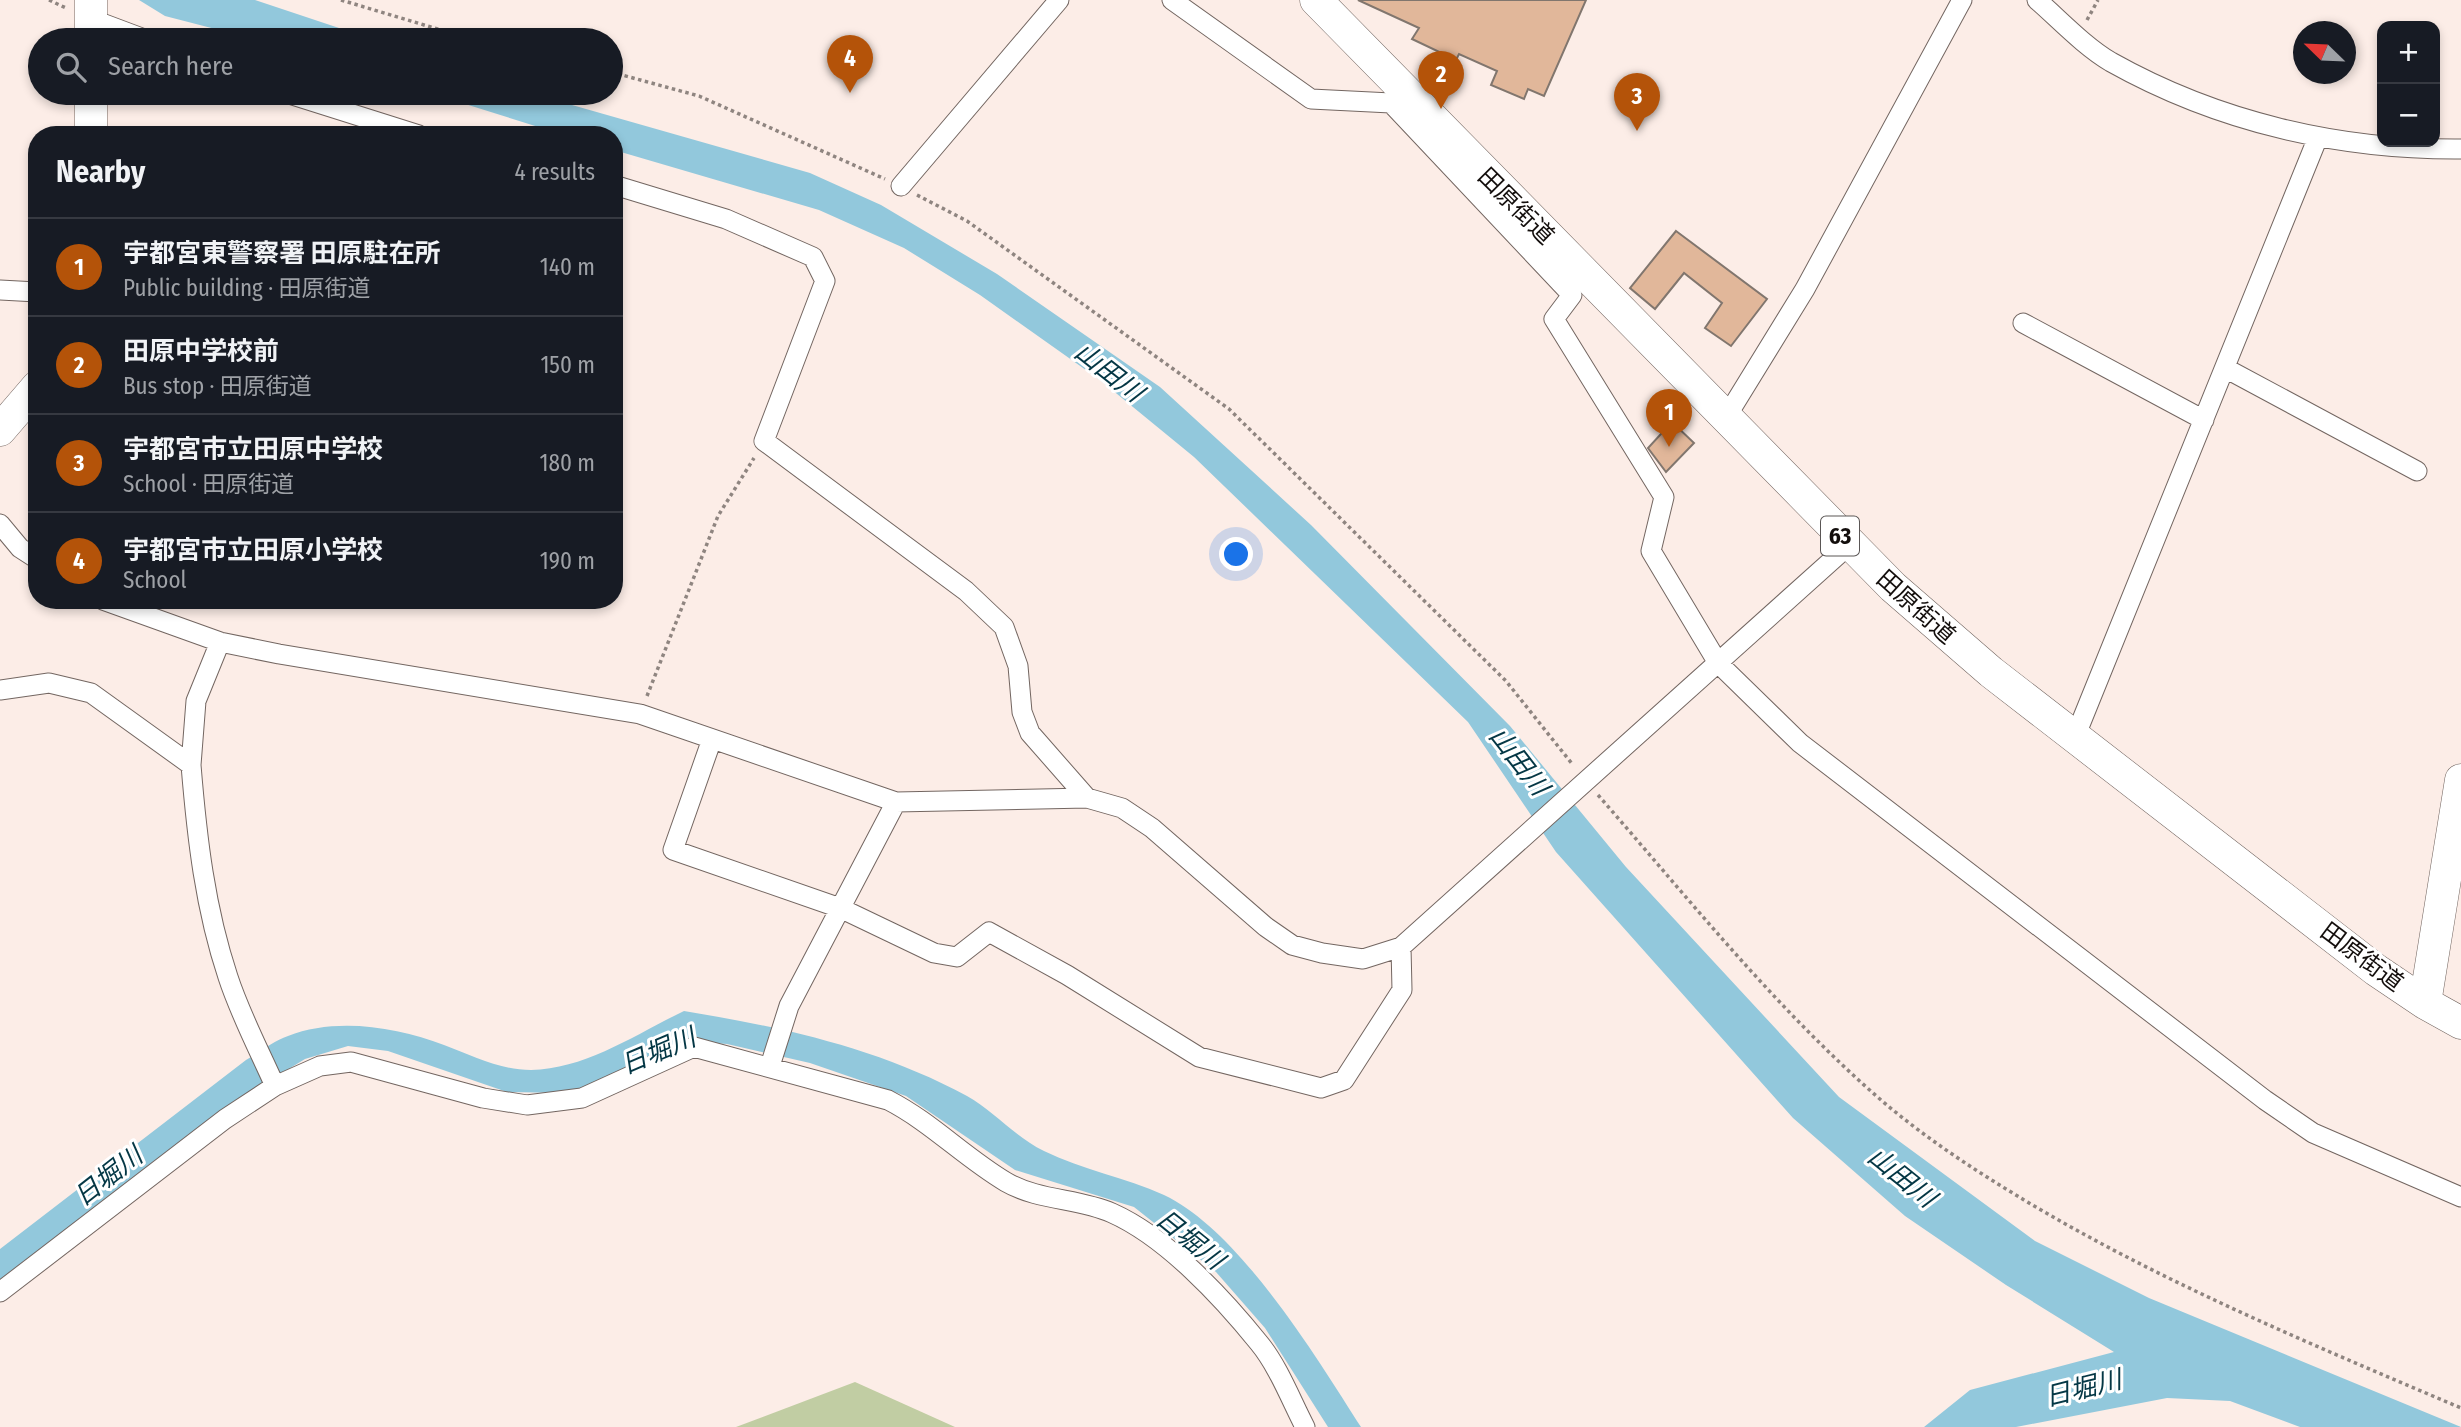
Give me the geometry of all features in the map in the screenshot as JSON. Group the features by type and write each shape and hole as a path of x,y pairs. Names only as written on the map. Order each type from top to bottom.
{"main road":[{"name":"田原街道","path":"1316,0 1849,545 1956,644 2376,970 2424,1003 2461,1023"},
{"path":"91,105 91,126"},
{"path":"0,430 28,397"},
{"path":"2424,1003 2461,780"}],"street":[{"path":"901,186 1059,0"},
{"path":"1172,0 1311,99 1391,103 1573,295 1554,319 1664,498 1651,551 1718,663 1800,744 2265,1100 2313,1133 2461,1197"},
{"path":"1725,419 1805,289 1962,0"},
{"path":"2037,0 2109,61 2220,113 2318,137 2406,150 2461,149"},
{"path":"91,15 120,28"},
{"path":"324,105 390,126"},
{"path":"2075,737 2318,137"},
{"path":"623,188 726,219 813,257 825,281 764,441 966,591 1004,627 1018,666 1022,712 1030,733 1087,798"},
{"path":"0,290 28,292"},
{"path":"2023,323 2204,421"},
{"path":"2225,368 2417,471"},
{"path":"0,524 20,548 28,553"},
{"path":"128,609 220,642 640,714 896,802 1087,798 1122,808 1152,828 1266,927 1292,944 1322,953 1363,959 1401,947 1849,545"},
{"path":"220,642 196,701 191,765 197,842 209,914 229,979 275,1086"},
{"path":"0,690 49,683 91,693 191,765"},
{"path":"712,739 673,850 841,908 934,953 957,957 989,932 1067,975 1199,1057 1321,1088 1344,1080 1402,990 1401,947"},
{"path":"770,1066 789,1006 896,802"},
{"path":"0,1292 225,1119 275,1086 320,1066 351,1062 483,1098 527,1105 582,1098 694,1046 888,1100 915,1114 1005,1182 1038,1197 1108,1212 1140,1227 1174,1252 1261,1344 1305,1427"}],"path":[{"path":"341,0 434,28"},
{"path":"623,75 699,96"},
{"path":"640,714 719,516 764,441"}],"green space":[{"path":"855,1382 955,1427 736,1427"}],"water":[{"path":"139,0 255,0 339,28 212,28 165,16"},
{"path":"468,105 572,105 810,173 881,205 997,274 1160,387 1311,525 1510,726 1626,867 1839,1097 2035,1241 2149,1298 2461,1427 2300,1427 2230,1401 2167,1398 2016,1427 1924,1427 1970,1390 2114,1352 2006,1285 1905,1216 1793,1118 1556,852 1468,722 1194,457 1100,380 980,295 904,248 819,210 623,153 623,126 535,126"},
{"name":"日堀川","path":"684,1011 793,1032 899,1065 967,1096 1034,1146 1073,1163 1164,1195 1192,1212 1220,1236 1274,1298 1361,1427 1328,1427 1265,1328 1216,1272 1134,1207 1015,1170 906,1096 810,1063 727,1044 683,1041 610,1084 564,1093 507,1092 388,1051 348,1046 305,1059 234,1102 0,1280 0,1249 246,1060 282,1038 326,1027 387,1029 426,1039 497,1065 531,1070 571,1064 591,1057"}],"building":[{"path":"1358,0 1586,0 1544,96 1528,89 1524,99 1491,85 1497,71 1459,54 1456,60 1412,39 1419,28"},
{"path":"1676,231 1767,299 1731,346 1705,328 1722,303 1684,273 1655,309 1630,288"},
{"path":"1672,422 1694,443 1666,472 1648,448"}],"place":[{"name":"宇都宮市立田原小学校","path":"850,93"},
{"name":"田原中学校前","path":"1441,109"},
{"name":"宇都宮市立田原中学校","path":"1637,131"},
{"name":"宇都宮東警察署 田原駐在所","path":"1669,447"}],"water label":[{"name":"山田川","path":"1109,372"},
{"name":"山田川","path":"1519,761"},
{"name":"山田川","path":"1902,1177"}]}
